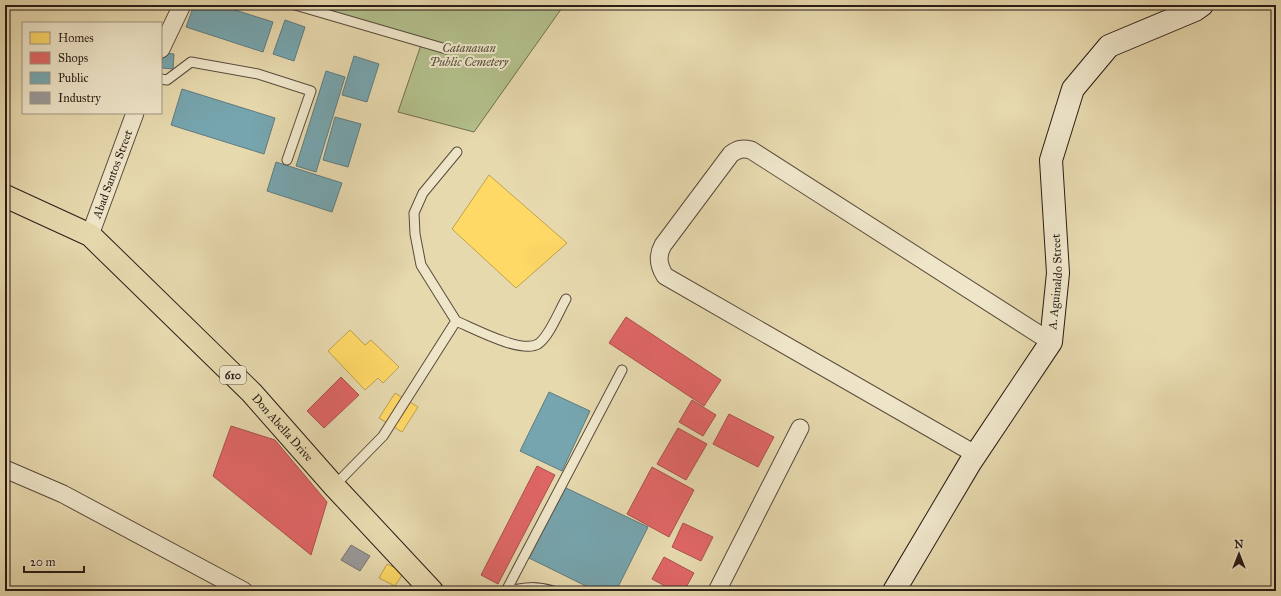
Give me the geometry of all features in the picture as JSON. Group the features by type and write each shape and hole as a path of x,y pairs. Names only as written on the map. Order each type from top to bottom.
{"main road":[{"name":"A. Aguinaldo Street","path":"894,591 975,454 1051,342 1058,273 1051,160 1073,89 1109,46 1195,10 1202,5"},
{"name":"Don Abella Drive","path":"5,196 90,235 252,393 334,486 432,591"}],"street":[{"path":"162,47 182,5"},
{"name":"Abad Santos Street","path":"90,235 135,114"},
{"path":"975,454 665,276 661,270 659,261 659,252 663,245 730,154 737,149 751,150 1051,342"},
{"path":"717,591 800,428"},
{"path":"5,469 63,494 244,591"}],"lane":[{"path":"295,5 446,49"},
{"path":"162,79 167,80 191,62 258,74 311,91 286,160"},
{"path":"457,152 423,193 414,213 421,266 456,321 508,343 531,347 539,343 545,336 566,299"},
{"path":"334,486 383,436 456,321"},
{"path":"507,591 622,370"},
{"path":"507,591 531,587 553,591"}],"green space":[{"name":"Catanauan Public Cemetery","path":"296,5 564,5 474,132 398,112 423,39"}],"building: Homes":[{"path":"489,175 567,243 516,288 452,229"},
{"path":"350,330 365,345 371,340 399,367 383,383 378,378 365,390 328,351"},
{"path":"395,393 418,407 402,432 379,418"},
{"path":"387,564 404,572 395,586 379,578"}],"building: Shops":[{"path":"626,317 721,380 704,406 609,343"},
{"path":"341,377 359,395 324,428 307,411"},
{"path":"692,400 716,415 703,436 679,422"},
{"path":"729,414 774,437 758,467 713,444"},
{"path":"231,426 275,440 327,502 311,555 213,476"},
{"path":"678,428 707,444 686,480 657,464"},
{"path":"537,466 555,475 498,584 481,575"},
{"path":"652,467 694,490 669,537 627,514"},
{"path":"683,523 713,537 701,561 672,547"},
{"path":"664,557 694,573 684,591 674,591 652,579"}],"building: Public":[{"path":"194,5 219,5 273,22 263,52 186,27"},
{"path":"285,20 305,27 294,61 273,54"},
{"path":"163,53 174,54 173,69 162,68"},
{"path":"354,56 379,64 367,102 342,95"},
{"path":"326,71 345,77 316,172 296,166"},
{"path":"182,89 275,118 264,154 171,125"},
{"path":"335,117 361,124 348,167 323,160"},
{"path":"276,162 342,183 332,212 267,191"},
{"path":"549,392 590,411 562,471 520,451"},
{"path":"564,487 648,527 616,591 596,591 529,558"}],"building: Industry":[{"path":"351,545 370,556 360,571 341,560"}]}
